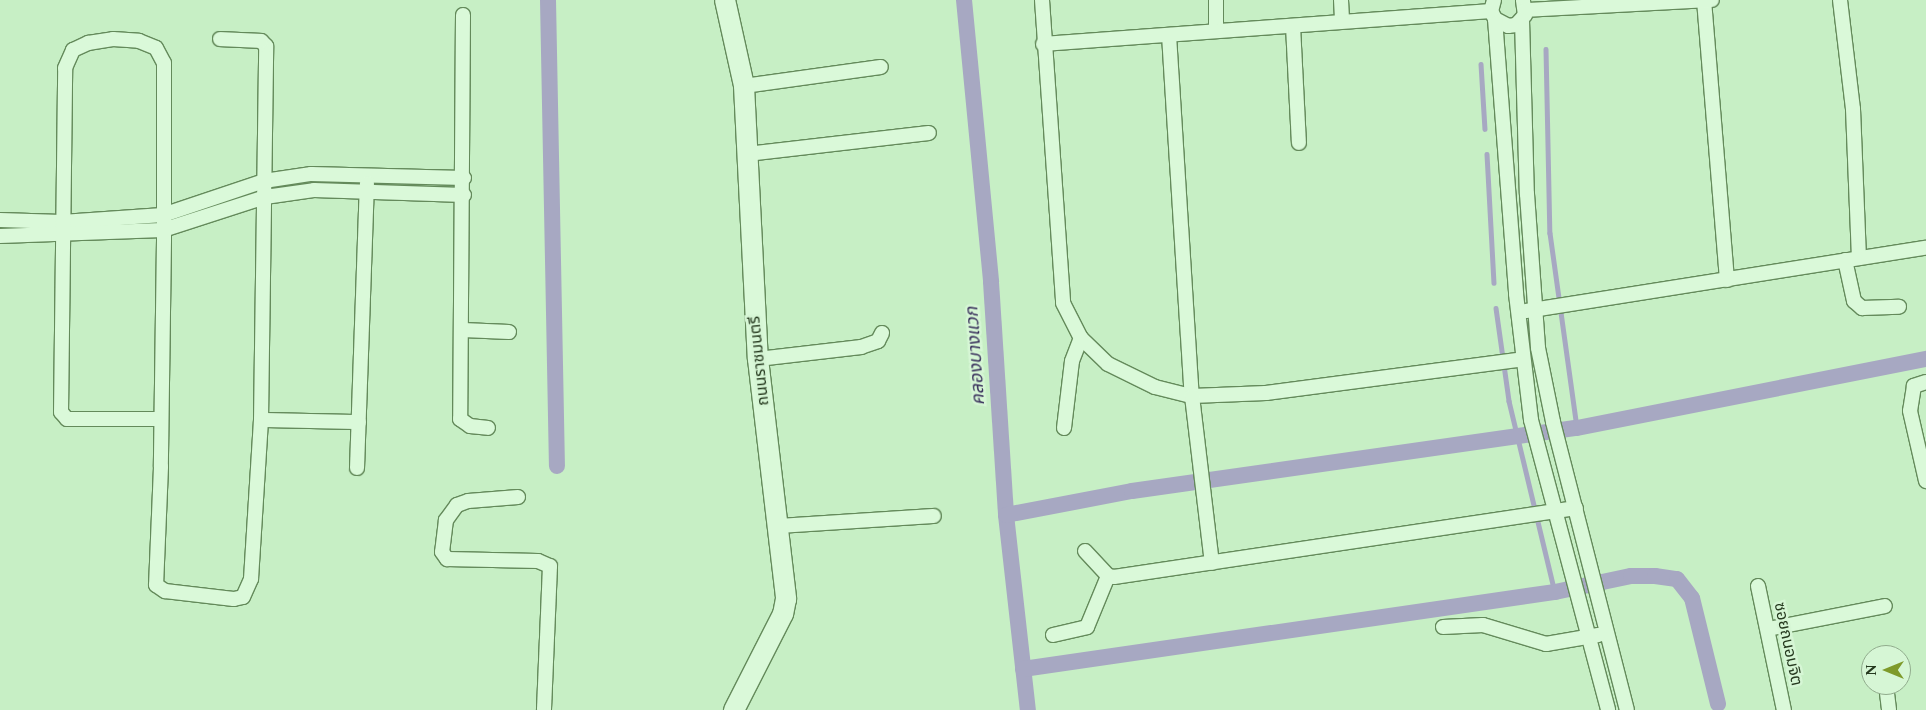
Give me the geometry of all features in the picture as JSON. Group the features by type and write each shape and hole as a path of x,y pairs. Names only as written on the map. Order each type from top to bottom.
{"street":[{"name":"ถนนราชมนตรี","path":"725,0 737,47 744,86 758,359 786,599 783,614 734,710"},
{"path":"1042,0 1043,44 1063,303 1081,338 1108,364 1155,387 1192,396 1266,394 1523,359"},
{"path":"1216,0 1216,31"},
{"path":"1341,0 1342,21"},
{"path":"1493,10 1508,26 1524,10 1707,0 1727,280"},
{"path":"1840,0 1853,109 1859,258"},
{"path":"1043,44 1493,10"},
{"path":"1493,10 1518,312 1531,420 1608,710"},
{"path":"1524,10 1521,64 1534,309 1538,348 1554,422 1627,710"},
{"path":"463,15 463,330 460,419 470,426 488,428"},
{"path":"1293,26 1299,143"},
{"path":"1170,35 1192,396 1212,564"},
{"path":"161,419 67,419 61,412 62,222 67,57 73,50 88,43 113,39 139,41 156,48 164,63 161,419 156,585 165,591 234,598 243,596 251,578 261,420 266,46 262,41 220,39"},
{"path":"744,86 881,67"},
{"path":"747,154 929,133"},
{"path":"0,220 62,222 162,214 264,181 311,174 464,178"},
{"path":"357,468 368,175"},
{"path":"0,236 62,236 163,230 264,197 314,190 367,190 464,195"},
{"path":"1518,312 1926,248"},
{"path":"1845,260 1854,301 1862,308 1899,307"},
{"path":"463,330 509,332"},
{"path":"758,359 861,347 878,341 882,334"},
{"path":"1064,428 1072,361 1081,338"},
{"path":"1926,382 1914,386 1910,411 1926,481"},
{"path":"261,420 359,422"},
{"path":"518,497 468,501 457,506 446,520 442,552 446,559 538,560 550,566 544,710"},
{"path":"1108,576 1212,564 1576,508"},
{"path":"778,526 934,516"},
{"path":"1085,551 1108,576"},
{"path":"1053,635 1088,627 1108,576"},
{"name":"ซอยถนอมจิต","path":"1758,586 1784,710"},
{"path":"1768,629 1885,606"},
{"path":"1443,627 1482,625 1546,644 1608,634"},
{"path":"1887,695 1889,710"}],"waterway":[{"path":"548,0 557,466"},
{"name":"คลองบางแวก","path":"964,0 991,282 1006,515 1028,710"},
{"path":"1546,49 1550,233 1577,428"},
{"path":"1481,64 1485,129"},
{"path":"1487,154 1494,283"},
{"path":"1496,308 1509,401 1555,592"},
{"path":"1006,515 1132,491 1577,428 1926,359"},
{"path":"1023,669 1555,592 1631,576 1655,576 1677,579 1692,598 1718,704"}]}
